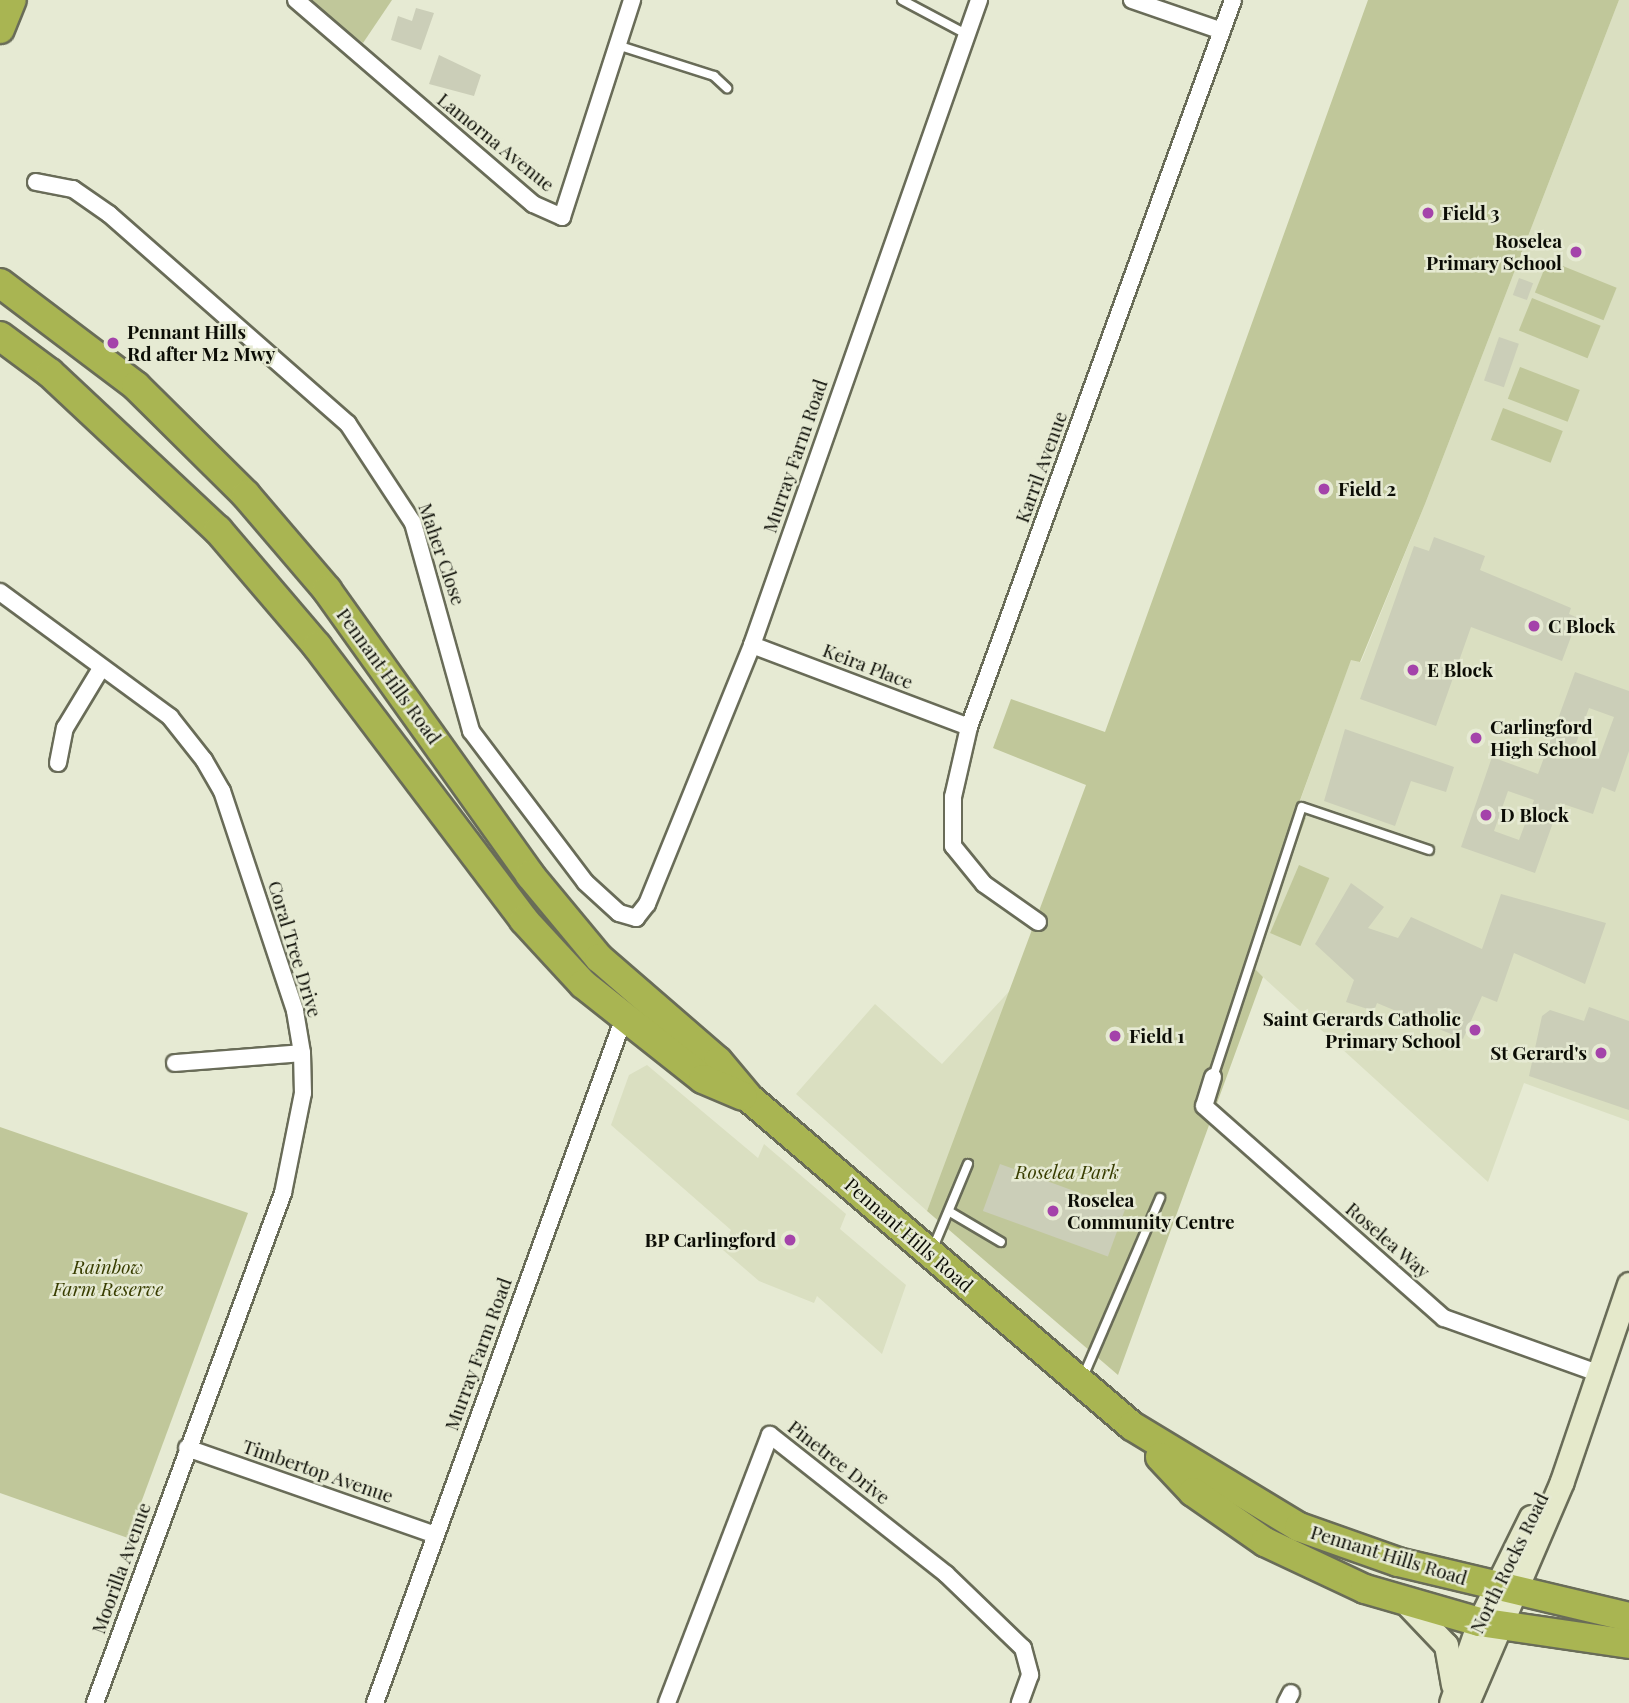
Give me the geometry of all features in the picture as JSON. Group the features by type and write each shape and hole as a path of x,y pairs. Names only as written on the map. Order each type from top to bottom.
{"highway":[{"path":"0,29 12,0"},
{"name":"Pennant Hills Road","path":"0,283 136,386 246,495 327,590 530,875 599,958 718,1060 749,1098 1132,1426 1193,1492 1265,1542 1405,1602 1487,1623 1629,1644"},
{"name":"Pennant Hills Road","path":"0,336 50,373 218,530 317,646 524,919 623,1020 703,1079 749,1098"},
{"path":"0,353 50,373"},
{"path":"599,958 625,1000 623,1020"},
{"name":"Pennant Hills Road","path":"1132,1426 1299,1527 1504,1589 1629,1617"}],"street":[{"name":"Lamorna Avenue","path":"296,0 533,204 562,217 632,0"},
{"name":"Murray Farm Road","path":"636,918 647,904 752,645 979,0"},
{"path":"1132,0 1222,31"},
{"name":"Karril Avenue","path":"1038,922 984,884 953,846 953,797 969,727 1233,0"},
{"name":"Maher Close","path":"36,182 73,189 109,214 348,424 413,523 471,731 585,882 619,913 636,918"},
{"name":"Coral Tree Drive","path":"0,592 100,670 170,717 222,791 295,1011 302,1053 303,1093 284,1193 187,1448"},
{"name":"Keira Place","path":"752,645 969,727"},
{"path":"58,763 65,728 100,670"},
{"name":"Murray Farm Road","path":"375,1703 623,1020"},
{"path":"176,1063 302,1053"},
{"name":"Roselea Way","path":"1213,1077 1204,1106 1444,1318 1598,1373"},
{"name":"North Rocks Road","path":"1457,1701 1487,1623 1562,1481 1629,1284"},
{"name":"Pinetree Drive","path":"667,1703 770,1435 946,1574 1023,1648 1030,1675 1020,1703"},
{"name":"Timbertop Avenue","path":"187,1448 435,1535"},
{"name":"Moorilla Avenue","path":"95,1703 187,1448"},
{"path":"1405,1602 1446,1645 1457,1701"}],"lane":[{"path":"902,0 966,34"},
{"path":"617,45 714,76 727,88"},
{"path":"1213,1077 1302,807 1429,850"},
{"path":"931,1254 968,1164"},
{"path":"1081,1383 1108,1326 1160,1198"},
{"path":"950,1212 1001,1242"}],"shaded area":[{"path":"1619,0 1629,0 1629,1121 1524,1083 1488,1182 1252,967 1306,819 1295,815 1351,659 1361,662 1425,504"},
{"path":"1016,984 927,1211 796,1094 875,1004 942,1064"},
{"name":"BP Carlingford","path":"647,1065 758,1158 764,1144 846,1214 840,1229 906,1285 882,1354 817,1296 814,1303 759,1281 723,1250 731,1230 611,1125 629,1075"}],"green space":[{"path":"306,0 392,0 363,43"},
{"name":"Roselea Park","path":"1368,0 1619,0 1425,504 1360,662 1351,660 1295,814 1306,818 1252,966 1263,977 1118,1375 927,1211 1086,785 993,748 1011,699 1105,732"},
{"path":"1548,260 1617,288 1604,320 1535,292"},
{"path":"1532,298 1601,326 1588,358 1519,330"},
{"path":"1520,367 1580,390 1568,422 1508,399"},
{"path":"1503,408 1563,431 1551,463 1491,440"},
{"path":"1299,865 1329,878 1300,946 1270,933"},
{"name":"Rainbow Farm Reserve","path":"0,1127 248,1213 128,1538 0,1493"}],"building":[{"path":"416,8 434,13 421,50 391,40 398,16 412,21"},
{"path":"439,55 481,75 474,96 429,84"},
{"path":"1519,278 1533,283 1527,300 1513,295"},
{"path":"1499,337 1519,344 1504,387 1484,380"},
{"path":"1434,537 1485,556 1480,570 1571,608 1569,614 1578,618 1562,661 1471,627 1436,726 1360,699 1414,546 1429,551"},
{"path":"1575,672 1629,691 1629,751 1615,792 1602,787 1593,814 1560,803 1535,873 1461,847 1492,757 1538,774","holes":["1589,708 1614,717 1599,758 1574,749","1508,791 1534,800 1519,840 1494,831"]},
{"path":"1345,729 1454,767 1446,792 1411,781 1395,826 1324,801"},
{"path":"1351,883 1384,907 1368,928 1398,938 1411,917 1482,949 1501,894 1606,923 1585,984 1514,953 1497,1002 1482,996 1463,1039 1377,1003 1374,1011 1346,1002 1354,980 1315,944"},
{"name":"St Gerard's","path":"1589,1007 1629,1021 1629,1110 1529,1076 1542,1016 1550,1010 1584,1021"},
{"name":"Roselea Community Centre","path":"1000,1164 1125,1209 1108,1256 983,1211"}],"place":[{"name":"Field 3","path":"1428,213"},
{"name":"Roselea Primary School","path":"1576,252"},
{"name":"Pennant Hills Rd after M2 Mwy","path":"113,343"},
{"name":"Field 2","path":"1324,489"},
{"name":"C Block","path":"1534,626"},
{"name":"E Block","path":"1413,670"},
{"name":"Carlingford High School","path":"1476,738"},
{"name":"D Block","path":"1486,815"},
{"name":"Saint Gerards Catholic Primary School","path":"1475,1030"},
{"name":"Field 1","path":"1115,1036"},
{"name":"St Gerard's","path":"1601,1053"},
{"name":"Roselea Community Centre","path":"1053,1211"},
{"name":"BP Carlingford","path":"790,1240"}]}
